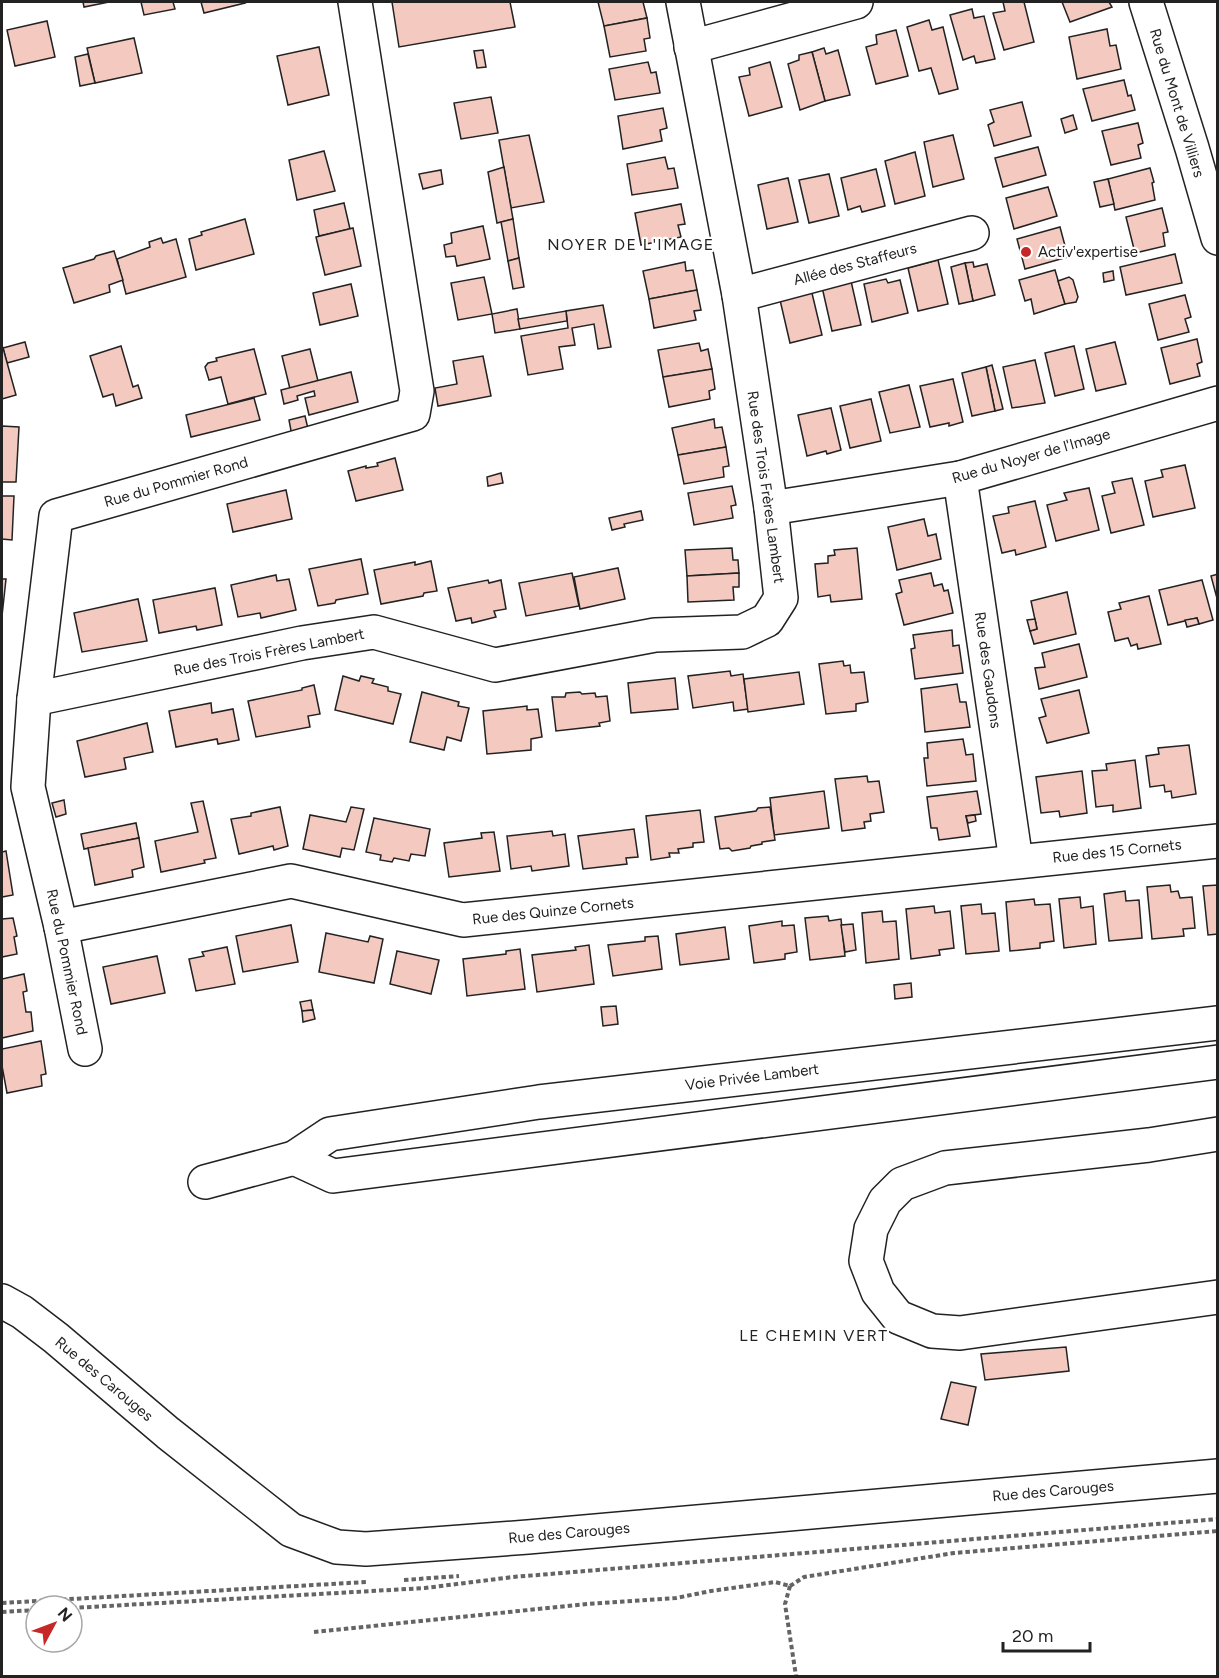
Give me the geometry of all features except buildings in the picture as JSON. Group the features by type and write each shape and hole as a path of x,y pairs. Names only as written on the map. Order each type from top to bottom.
{"street":[{"name":"Rue du Pommier Rond","path":"85,1048 28,787 34,699 56,516 413,414 417,391 355,2"},
{"name":"Rue des Trois Frères Lambert","path":"34,699 302,644 374,632 495,665 655,635 742,633 767,620 781,598 771,508 739,295 682,2"},
{"path":"691,47 856,2"},
{"name":"Rue du Mont de Villiers","path":"1146,2 1218,238"},
{"name":"Allée des Staffeurs","path":"739,295 972,233"},
{"name":"Rue du Noyer de l'Image","path":"771,508 960,478 1218,403"},
{"name":"Rue des Gaudons","path":"960,478 1016,861"},
{"name":"Rue des 15 Cornets","path":"1016,861 1218,841"},
{"name":"Rue des Quinze Cornets","path":"60,927 291,881 463,920 1016,861"},
{"name":"Voie Privée Lambert","path":"205,1182 294,1158 330,1134 539,1102 1218,1023"},
{"path":"294,1158 333,1176 1218,1062"},
{"path":"1218,1134 1149,1145 945,1168 902,1184 885,1201 871,1229 866,1261 878,1292 897,1317 932,1332 960,1333 1218,1298"},
{"name":"Rue des Carouges","path":"2,1301 22,1312 56,1338 168,1433 291,1530 337,1547 366,1549 528,1537 1218,1476"}],"path":[{"path":"84,1607 425,1587 513,1576 1218,1519"},
{"path":"796,1677 784,1604 790,1586 804,1577 954,1553 1218,1531"},
{"path":"314,1632 587,1604 676,1598 775,1582 790,1586"},
{"path":"2,1612 24,1611"}],"place":[{"name":"Activ'expertise","path":"1026,252"}],"district":[{"name":"NOYER DE L'IMAGE","path":"631,244"},
{"name":"LE CHEMIN VERT","path":"814,1335"}]}
